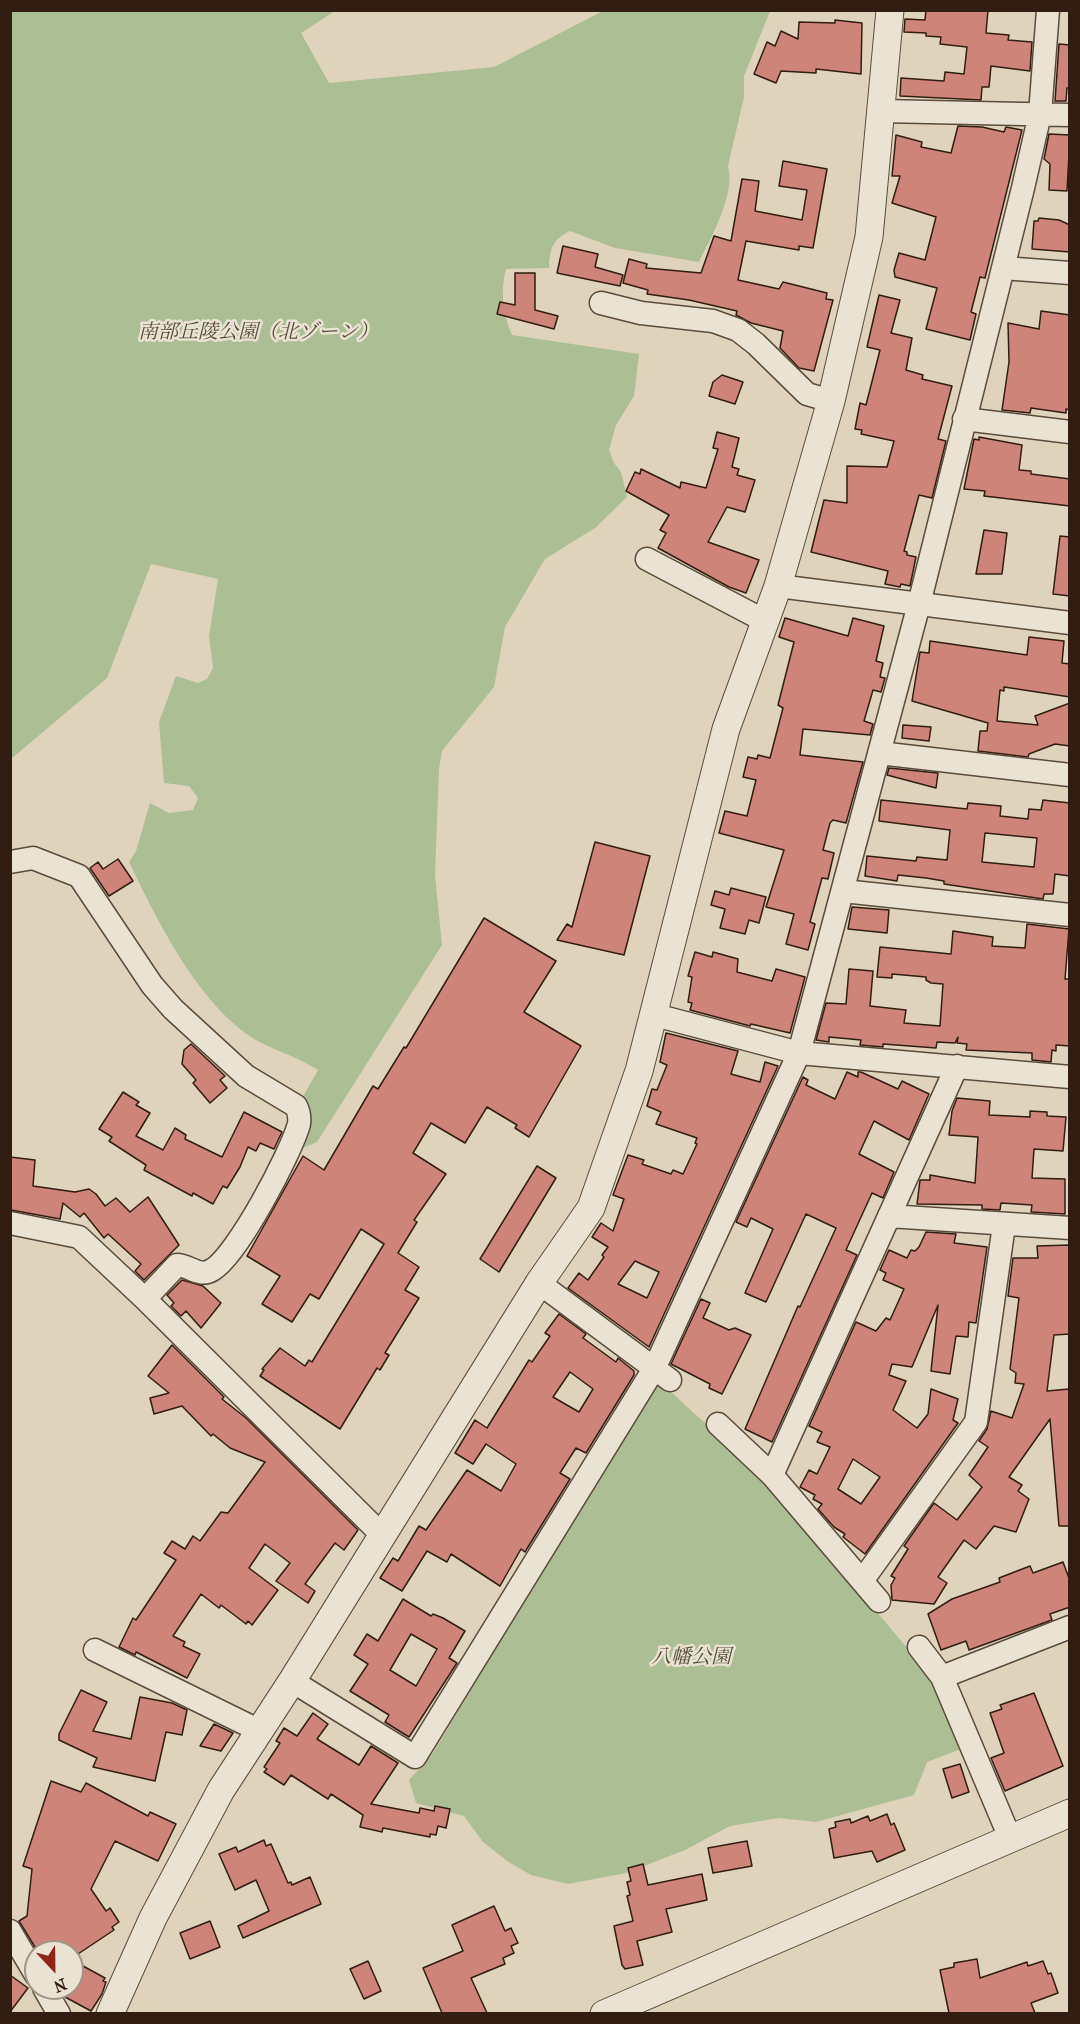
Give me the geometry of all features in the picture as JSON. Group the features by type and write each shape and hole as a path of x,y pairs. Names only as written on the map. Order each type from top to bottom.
{"street":[{"path":"110,2013 164,1898 221,1790 383,1536 539,1283 591,1208 639,1071 655,1015 726,729 778,586 831,401 869,237 891,10"},
{"path":"292,1681 415,1757 663,1374 799,1053 919,604 1041,114 1048,10"},
{"path":"880,111 1070,115"},
{"path":"1003,268 1070,273"},
{"path":"601,303 642,313 713,321 738,330 756,344 807,394 831,401"},
{"path":"964,419 1070,432"},
{"path":"647,558 765,621"},
{"path":"778,586 1070,623"},
{"path":"879,753 1070,775"},
{"path":"10,862 33,858 79,876 152,985 173,1009 246,1076 296,1106 299,1112 296,1133 266,1195 230,1253 212,1270 204,1273 177,1265 146,1299"},
{"path":"843,891 1070,915"},
{"path":"655,1015 799,1053 1070,1077"},
{"path":"772,1475 957,1066"},
{"path":"889,1216 1070,1228"},
{"path":"10,1223 79,1237 146,1299 383,1536"},
{"path":"862,1581 976,1422 1004,1225"},
{"path":"539,1283 663,1374"},
{"path":"718,1424 772,1475 879,1601"},
{"path":"942,1677 1070,1627"},
{"path":"919,1647 942,1677 1010,1838"},
{"path":"96,1650 260,1731"},
{"path":"604,2013 1070,1813"},
{"path":"10,1931 24,1955"},
{"path":"51,2000 59,2013"}],"green space":[{"name":"南部丘陵公園（北ゾーン）","path":"11,11 335,11 301,33 329,83 494,67 603,11 770,11 744,76 744,97 728,166 730,177 726,202 699,262 615,248 570,231 553,245 549,268 506,269 503,303 512,335 639,354 634,396 616,425 609,450 614,463 621,472 627,497 595,528 545,559 505,627 494,687 442,751 439,769 435,875 442,945 317,1142 293,1152 300,1102 318,1070 256,1040 235,1025 216,1006 198,984 166,935 129,862 136,851 150,803 169,813 193,810 198,798 189,786 164,783 159,722 176,676 198,683 207,679 213,668 209,636 218,579 151,564 107,678 11,759"},
{"name":"八幡公園","path":"653,1382 660,1382 764,1477 933,1679 961,1749 927,1762 914,1795 816,1822 779,1818 730,1826 685,1850 626,1873 568,1884 531,1875 507,1861 483,1842 464,1816 416,1803 409,1780 432,1755"}],"building":[{"path":"926,10 988,10 986,33 1009,35 1008,40 1032,42 1030,71 991,66 989,87 982,87 981,100 900,96 901,78 944,81 945,72 964,74 967,47 940,44 941,37 926,36 926,33 904,32 905,19 925,20"},
{"path":"835,20 862,23 861,74 816,69 816,73 781,71 776,83 754,74 767,42 775,46 781,31 798,39 799,22 835,23"},
{"path":"1059,44 1070,45 1070,88 1067,88 1066,101 1055,101"},
{"path":"958,126 982,127 1004,132 1006,127 1022,130 985,278 980,277 971,312 976,314 970,340 926,329 937,288 895,277 894,270 899,253 925,260 936,217 892,203 900,176 892,176 896,135 922,142 921,147 951,153"},
{"path":"1049,134 1070,135 1067,191 1049,190 1050,164 1044,159"},
{"path":"783,161 827,169 813,248 799,246 799,250 746,241 738,280 779,289 783,282 827,293 826,299 833,300 814,371 799,368 780,348 783,331 751,323 736,315 737,311 689,300 647,294 648,290 623,283 629,259 647,264 646,268 701,273 714,236 731,241 742,179 759,181 755,211 802,220 807,190 779,186"},
{"path":"1039,218 1059,220 1070,225 1070,252 1032,249 1034,221 1038,221"},
{"path":"563,246 598,254 595,267 623,275 620,286 557,273"},
{"path":"515,273 535,273 535,310 558,316 554,329 497,314 500,302 515,305"},
{"path":"879,295 900,300 891,333 912,338 906,370 923,375 922,379 952,386 938,439 946,441 932,498 919,495 904,551 907,555 916,557 910,586 901,584 900,587 885,584 888,571 811,552 824,500 847,503 847,466 887,467 894,441 861,434 862,430 855,429 860,403 866,405 880,350 867,347"},
{"path":"1041,311 1070,315 1070,410 1066,409 1066,413 1031,408 1030,413 1002,410 1009,362 1008,323 1039,329"},
{"path":"722,375 743,382 735,404 709,396 713,382"},
{"path":"717,432 739,438 732,467 739,469 737,475 755,480 745,512 727,507 708,542 759,560 746,593 729,587 658,548 666,533 660,530 669,515 626,491 635,472 640,474 641,469 680,488 681,482 706,488 718,449 713,448"},
{"path":"979,437 1022,445 1019,470 1031,471 1031,474 1070,479 1070,506 984,496 985,491 964,489 974,439 979,440"},
{"path":"984,530 1007,533 1002,574 976,574"},
{"path":"1060,536 1070,537 1070,596 1053,594"},
{"path":"785,618 848,636 853,618 884,626 876,661 883,663 880,677 885,678 881,692 873,690 864,721 873,724 870,735 803,729 800,755 863,762 846,823 833,820 830,823 823,850 834,853 828,879 822,878 810,922 815,924 808,950 786,944 794,914 766,907 784,850 719,833 725,811 747,816 756,780 743,777 748,757 757,759 758,755 770,758 783,708 778,705 794,642 779,637"},
{"path":"1029,637 1064,641 1062,663 1070,664 1070,697 1004,687 1004,691 1000,690 997,721 1038,725 1035,716 1070,703 1070,746 1055,744 1029,754 1028,757 978,751 980,731 987,731 988,723 912,701 920,652 929,653 930,641 1027,655"},
{"path":"903,725 931,727 929,741 902,738"},
{"path":"889,768 938,773 936,788 887,775"},
{"path":"881,800 967,809 968,803 1001,806 1000,816 1028,819 1029,809 1041,810 1043,800 1070,803 1070,876 1055,874 1053,894 1044,894 1043,899 944,884 944,881 926,878 898,875 897,881 865,876 867,856 916,861 917,857 947,860 950,830 879,821","holes":["985,833 1037,838 1034,867 982,862"]},
{"path":"595,842 650,856 624,955 557,940 567,924 572,927"},
{"path":"118,859 133,881 109,896 90,868 98,862 103,869"},
{"path":"731,888 766,897 759,923 749,920 745,934 720,928 725,909 711,905 715,891 729,895"},
{"path":"852,907 889,910 887,933 848,929"},
{"path":"484,918 556,961 524,1012 581,1046 529,1137 515,1128 517,1125 487,1107 465,1143 431,1123 413,1153 446,1174 414,1220 417,1222 398,1253 419,1267 405,1290 419,1298 385,1353 389,1355 380,1370 377,1368 340,1429 260,1376 264,1370 262,1369 280,1348 305,1366 309,1360 312,1362 384,1244 361,1229 319,1299 310,1294 292,1322 262,1304 280,1276 247,1256 303,1156 324,1170 373,1086 378,1089 404,1047 406,1048"},
{"path":"1027,924 1069,929 1065,979 1070,979 1070,1046 1056,1045 1056,1051 1052,1050 1051,1062 1032,1060 1032,1053 966,1050 967,1044 957,1043 958,1037 955,1043 937,1042 936,1048 883,1044 883,1047 860,1045 861,1040 829,1037 829,1042 816,1040 826,1003 846,1004 849,969 873,971 870,1006 906,1010 904,1023 940,1026 943,984 931,983 926,980 926,977 892,974 892,978 877,977 880,947 951,954 953,931 993,937 992,946 1025,948"},
{"path":"695,952 712,957 713,952 738,959 737,972 772,981 776,969 805,977 790,1033 751,1024 750,1026 690,1010 692,1003 688,1002 692,977 688,976"},
{"path":"666,1033 738,1051 731,1074 760,1082 765,1062 778,1066 649,1347 568,1288 579,1273 588,1280 604,1257 602,1255 608,1247 592,1237 601,1223 613,1231 624,1199 613,1195 628,1155 644,1160 642,1164 671,1174 673,1170 683,1174 697,1144 695,1143 697,1138 656,1124 661,1112 647,1106 652,1089 657,1090 667,1065 660,1062","holes":["635,1261 659,1272 647,1298 618,1284"]},
{"path":"191,1044 225,1076 220,1080 227,1088 210,1103 193,1083 196,1080 182,1064 184,1050"},
{"path":"847,1072 858,1077 858,1072 861,1072 898,1089 902,1081 929,1094 909,1140 874,1121 859,1154 894,1172 883,1198 872,1193 846,1250 857,1255 772,1442 745,1429 798,1306 800,1307 836,1228 806,1214 766,1302 745,1293 773,1229 751,1218 747,1227 736,1222 803,1077 808,1080 806,1085 835,1099"},
{"path":"123,1092 139,1102 136,1105 150,1113 136,1136 163,1150 175,1128 186,1135 185,1139 222,1157 244,1112 282,1132 274,1149 260,1143 256,1151 248,1147 240,1167 227,1188 223,1186 213,1204 193,1193 192,1196 144,1170 146,1165 109,1141 112,1137 99,1129"},
{"path":"957,1098 990,1101 989,1115 1030,1117 1030,1111 1047,1112 1047,1116 1066,1117 1063,1151 1034,1149 1032,1178 1065,1179 1065,1214 1031,1212 1032,1205 1001,1203 1000,1210 982,1209 982,1205 917,1204 920,1180 930,1180 930,1175 975,1183 978,1137 949,1135 952,1111"},
{"path":"10,1157 35,1160 33,1186 75,1192 89,1189 105,1206 116,1198 130,1212 148,1197 179,1245 144,1280 135,1271 141,1264 108,1234 104,1238 84,1213 80,1217 63,1203 60,1219 11,1210"},
{"path":"537,1166 556,1178 499,1272 480,1259"},
{"path":"926,1232 956,1234 954,1243 987,1247 976,1323 969,1322 968,1337 956,1336 950,1374 931,1371 938,1305 912,1367 892,1364 889,1375 906,1381 893,1410 917,1428 928,1414 931,1389 958,1399 953,1420 958,1423 865,1554 843,1537 845,1534 834,1527 818,1509 822,1504 813,1499 815,1495 800,1487 809,1470 817,1474 830,1447 817,1442 822,1432 809,1426 856,1322 876,1331 886,1318 890,1320 904,1289 883,1280 886,1273 880,1270 889,1250 907,1258 911,1250 915,1251","holes":["853,1459 880,1477 861,1504 838,1489"]},
{"path":"1070,1245 1070,1334 1054,1335 1047,1391 1069,1389 1070,1526 1059,1526 1050,1419 1009,1477 1022,1485 1018,1491 1029,1499 1016,1532 994,1526 976,1549 964,1540 938,1577 947,1583 934,1604 892,1600 891,1585 895,1578 891,1576 908,1549 904,1546 934,1503 957,1520 982,1487 969,1475 988,1447 979,1441 987,1429 991,1411 1012,1418 1024,1384 1015,1383 1016,1373 1010,1369 1019,1298 1008,1296 1013,1258 1038,1258 1037,1246"},
{"path":"182,1280 203,1286 221,1303 201,1328 186,1311 181,1316 171,1306 174,1303 167,1295"},
{"path":"701,1299 710,1303 703,1318 729,1330 735,1328 751,1335 722,1394 709,1388 710,1384 671,1364"},
{"path":"559,1314 586,1334 583,1338 616,1362 618,1358 634,1371 634,1375 586,1453 576,1448 560,1473 570,1479 525,1552 521,1549 500,1586 451,1554 447,1562 427,1551 402,1591 380,1578 393,1558 398,1561 419,1526 426,1530 467,1470 501,1491 516,1464 486,1444 473,1464 455,1453 475,1420 487,1428 529,1360 532,1362 550,1336 545,1333","holes":["570,1372 593,1389 579,1412 553,1397"]},
{"path":"172,1345 224,1397 222,1399 246,1418 358,1530 344,1550 335,1543 305,1584 315,1591 308,1603 276,1581 290,1563 265,1544 249,1568 278,1590 252,1625 248,1621 246,1624 221,1605 219,1608 201,1594 173,1636 185,1642 183,1646 200,1654 187,1678 136,1652 135,1655 119,1647 133,1618 136,1620 176,1560 164,1553 172,1541 185,1549 193,1536 200,1541 221,1512 228,1513 265,1462 230,1448 213,1434 211,1436 182,1406 154,1414 150,1398 169,1393 148,1376"},
{"path":"1063,1562 1070,1581 1070,1607 1050,1614 1052,1620 969,1650 966,1641 941,1650 928,1614 952,1599 1000,1582 999,1578 1030,1566 1033,1573"},
{"path":"403,1599 431,1616 433,1614 443,1618 465,1631 449,1658 457,1663 409,1737 385,1722 389,1715 350,1691 368,1664 354,1655 367,1634 378,1641","holes":["411,1634 437,1649 416,1686 390,1670"]},
{"path":"81,1690 107,1702 93,1731 131,1739 140,1697 172,1703 187,1710 182,1735 166,1732 155,1781 93,1767 97,1758 59,1740 59,1734"},
{"path":"1034,1693 1063,1766 1005,1791 991,1758 1004,1753 990,1713 1002,1709 1000,1705"},
{"path":"313,1713 328,1724 317,1739 359,1765 371,1746 398,1763 371,1804 419,1813 420,1808 434,1811 435,1806 450,1809 446,1828 438,1826 436,1835 430,1834 430,1837 383,1828 382,1832 360,1827 363,1815 331,1794 328,1799 291,1775 284,1785 264,1772 267,1769 264,1767 280,1743 276,1741 284,1728 297,1736"},
{"path":"214,1724 233,1733 221,1751 200,1746"},
{"path":"960,1764 969,1792 952,1798 943,1769"},
{"path":"51,1781 81,1792 86,1783 148,1816 150,1812 176,1824 158,1861 115,1841 91,1889 106,1911 110,1908 119,1922 112,1927 114,1930 84,1950 84,1940 31,1940 19,1921 27,1916 32,1869 23,1866"},
{"path":"887,1814 891,1825 894,1823 905,1850 877,1862 872,1851 834,1858 829,1829 836,1827 835,1822 850,1819 851,1823 868,1816 870,1821"},
{"path":"264,1840 266,1846 271,1844 288,1883 291,1882 292,1885 310,1877 321,1904 243,1938 238,1926 269,1911 256,1880 235,1890 219,1854 236,1847 238,1852"},
{"path":"747,1841 752,1866 713,1873 708,1848"},
{"path":"643,1864 648,1885 702,1874 707,1900 666,1909 672,1932 637,1941 643,1965 625,1969 622,1965 614,1926 633,1921 627,1896 630,1895 627,1882 631,1881 628,1868"},
{"path":"494,1906 505,1931 511,1928 518,1943 511,1946 514,1953 503,1958 505,1964 471,1978 487,2013 442,2013 423,1968 463,1951 452,1925"},
{"path":"210,1921 220,1947 190,1959 180,1933"},
{"path":"977,1959 980,1978 1027,1962 1028,1966 1043,1961 1048,1974 1051,1973 1058,1993 1031,2003 1035,2013 949,2013 940,1970 954,1967 954,1963"},
{"path":"368,1961 381,1991 364,1999 350,1969"},
{"path":"84,1967 105,1978 103,1981 106,1982 102,1994 91,2011 71,2000 84,2000"},
{"path":"10,1975 24,1985 24,1993 10,2012"}]}
